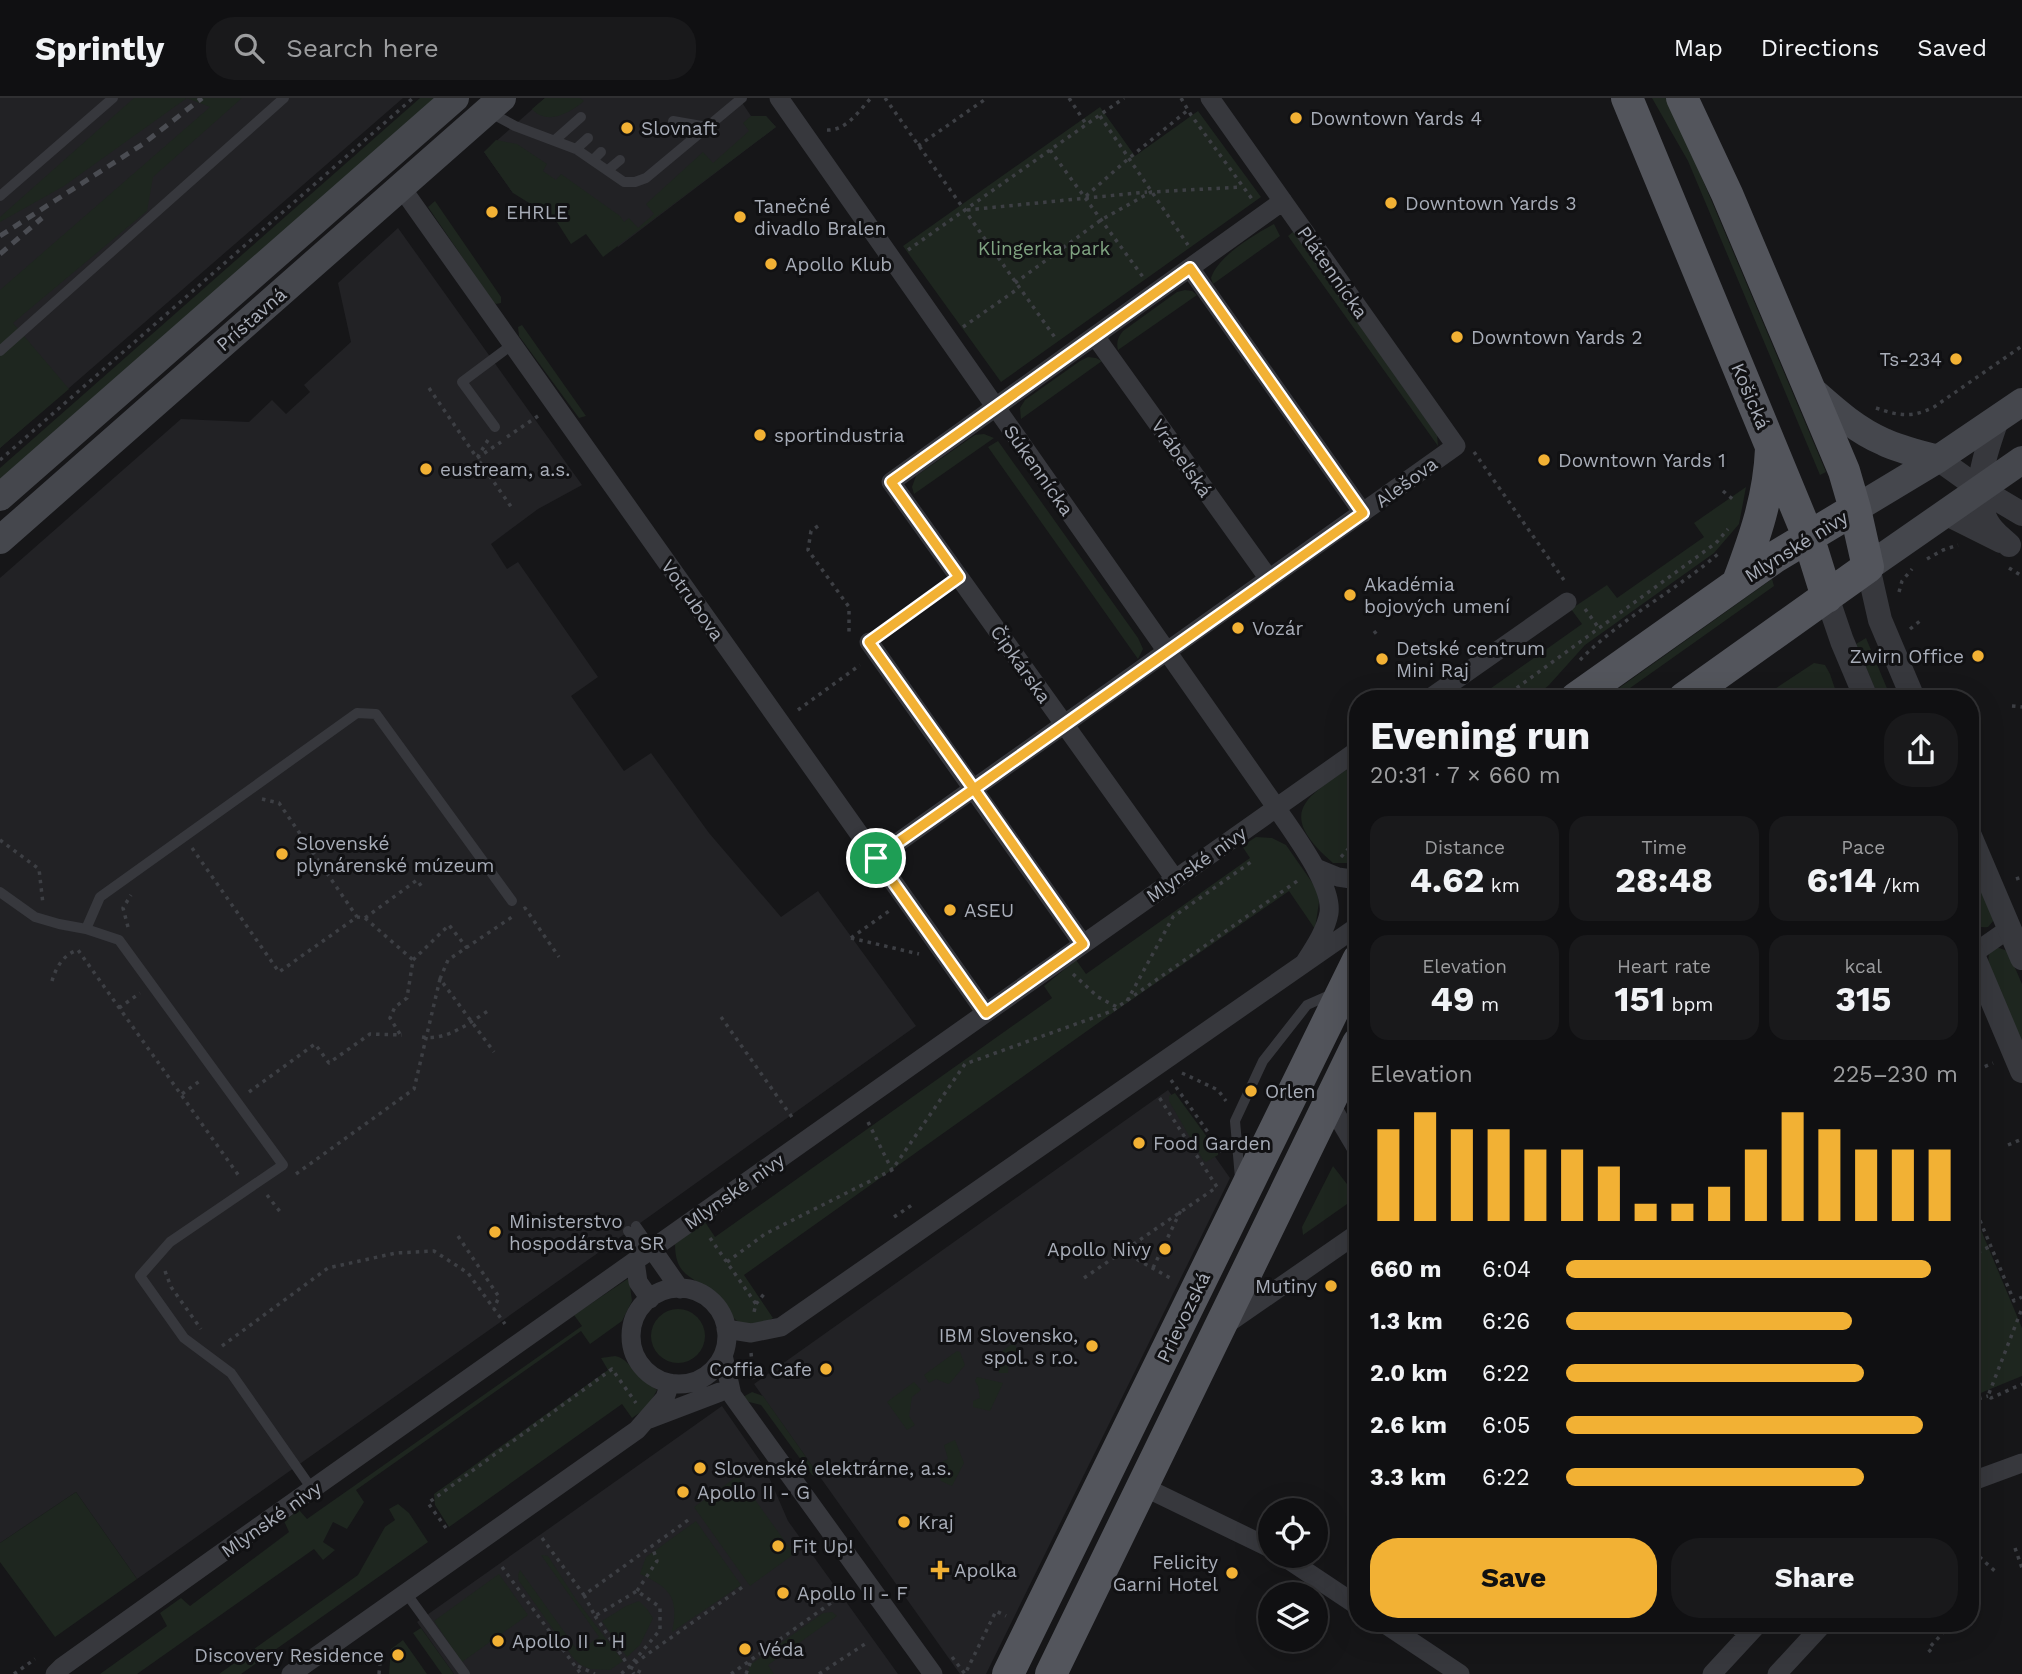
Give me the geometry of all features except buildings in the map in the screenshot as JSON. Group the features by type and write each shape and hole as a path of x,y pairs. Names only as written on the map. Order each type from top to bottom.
{"main road":[{"name":"Prístavná","path":"0,498 456,98"},
{"name":"Košická","path":"1627,98 1808,536 1826,597"},
{"path":"1682,98 1727,194 1844,471 1868,567"},
{"name":"Prístavná","path":"0,540 495,105"},
{"path":"1806,385 1854,426 1885,443 1938,459"},
{"name":"Mlynské nivy","path":"1568,684 1938,459 2022,402"},
{"path":"1738,582 1770,478 1771,444"},
{"path":"1695,690 2022,460"},
{"name":"Prievozská","path":"1008,1674 1349,978"},
{"name":"Prievozská","path":"1051,1674 1349,1061"}],"street":[{"name":"Súkennícka","path":"779,98 1276,807"},
{"name":"Plátennícka","path":"1209,98 1456,446"},
{"name":"Votrubova","path":"401,187 986,1013"},
{"path":"995,408 1095,336 1191,259 1283,201"},
{"path":"1191,259 1363,513"},
{"name":"Vrábeľská","path":"1095,336 1269,579"},
{"name":"Čipkárska","path":"995,408 891,482 1175,879"},
{"path":"1997,420 1985,456 1980,489 1984,514 1992,529 2016,549"},
{"name":"Alešova","path":"876,858 1456,446"},
{"path":"1938,459 2022,514"},
{"path":"1945,513 2016,549"},
{"path":"1868,567 1880,620 1910,690"},
{"name":"Košická","path":"1826,597 1863,690"},
{"path":"1441,690 1567,602"},
{"path":"873,647 1083,944"},
{"name":"Mlynské nivy","path":"55,1674 312,1489 1349,756"},
{"path":"1276,807 1316,868 1328,901 1329,912 1305,962"},
{"path":"1979,857 2022,958"},
{"path":"1316,868 1349,879"},
{"path":"1979,948 2010,929"},
{"path":"726,1329 751,1333 781,1327 1349,932"},
{"path":"1979,972 2022,1072"},
{"path":"1329,1102 1349,1134"},
{"name":"Prievozská","path":"1217,1331 1349,1239"},
{"path":"644,1255 680,1289"},
{"path":"644,1255 638,1282 650,1298"},
{"path":"726,1393 657,1379 637,1360 632,1348 633,1322 650,1298 664,1291 680,1289 693,1291 710,1300 722,1316 726,1329 723,1355 726,1393 933,1674"},
{"path":"291,1674 637,1430 645,1415 678,1383 704,1377 712,1371 723,1355"},
{"path":"645,1415 726,1393"},
{"path":"1979,1479 2022,1463"},
{"path":"1142,1486 1258,1542"},
{"path":"1301,1568 1349,1600"},
{"path":"1397,1632 1460,1674"},
{"path":"1712,1674 1744,1632"},
{"path":"1783,1672 1817,1632"}],"lane":[{"path":"0,196 113,98"},
{"path":"0,351 284,98"},
{"path":"495,105 515,126 597,156 608,170 624,182 635,182 646,178 742,98"},
{"path":"555,140 582,117"},
{"path":"673,121 707,127"},
{"path":"576,149 588,138"},
{"path":"608,170 620,160"},
{"path":"495,427 462,382 513,344"},
{"path":"873,647 959,577"},
{"path":"86,929 100,897 357,713 376,714 512,901"},
{"path":"0,892 35,917 119,940 283,1165 170,1242 140,1276 184,1338 231,1373 312,1489"},
{"path":"632,1229 644,1255"},
{"path":"406,1593 465,1674"}],"path":[{"path":"0,460 413,98"},
{"path":"820,130 835,131 847,124 871,98"},
{"path":"885,98 1059,344"},
{"path":"918,146 988,98"},
{"path":"1069,98 1086,124"},
{"path":"906,251 1124,98"},
{"path":"1181,98 1255,204"},
{"path":"1085,197 1188,110"},
{"path":"1099,115 1151,192 1191,259"},
{"path":"1050,150 1146,282"},
{"path":"964,210 1085,197 1242,187"},
{"path":"1015,283 1101,220 1151,192"},
{"path":"961,329 1019,288"},
{"path":"1890,413 1919,415 2022,346"},
{"path":"495,427 477,458 512,508"},
{"path":"818,526 811,531 808,550 849,607 849,638"},
{"path":"1514,690 1716,543 1731,526"},
{"path":"1899,601 1902,580 1911,570 1943,550 1961,544"},
{"path":"1568,684 1597,643 1725,548"},
{"path":"1910,629 1920,621"},
{"path":"1374,631 1378,636"},
{"path":"798,710 873,647"},
{"path":"2012,706 2022,707"},
{"path":"260,799 279,803 357,917"},
{"path":"0,840 39,869 43,904 47,908"},
{"path":"182,855 192,848 279,972"},
{"path":"1127,1001 1173,917 1251,862"},
{"path":"727,1262 765,1234 892,1170 965,1064 1112,1012 1316,868"},
{"path":"2016,879 2022,877"},
{"path":"365,918 417,880 424,890"},
{"path":"134,891 123,908 128,926 135,936"},
{"path":"289,1179 414,1089 440,979 448,960 525,908 559,957"},
{"path":"889,911 851,938 919,954"},
{"path":"273,976 357,917 365,918 413,960"},
{"path":"247,1093 315,1044 329,1063 370,1034 401,1035 390,1018 395,1007 407,998 413,960 449,925 467,948"},
{"path":"52,981 57,967 77,949 257,1201 267,1195 281,1213"},
{"path":"1069,970 1098,997 1118,1008"},
{"path":"440,979 494,1052"},
{"path":"422,1037 450,1034 491,1009"},
{"path":"721,1017 794,1120"},
{"path":"1979,1069 1993,1063"},
{"path":"1182,1073 1218,1090 1226,1101"},
{"path":"1171,1080 1223,1154"},
{"path":"1084,1278 1217,1187 1157,1094"},
{"path":"868,1122 892,1170"},
{"path":"2008,1145 2022,1139"},
{"path":"894,1217 915,1203"},
{"path":"1153,1268 1182,1210"},
{"path":"1979,1218 2014,1301 2022,1297"},
{"path":"458,1236 499,1297 494,1308"},
{"path":"710,1238 756,1304"},
{"path":"1979,1252 1991,1246"},
{"path":"222,1346 328,1268 396,1253 434,1251 468,1273 505,1324"},
{"path":"1122,1251 1173,1279"},
{"path":"163,1266 171,1287 207,1338"},
{"path":"320,1267 323,1272"},
{"path":"752,1322 756,1304 764,1294"},
{"path":"1988,1396 2014,1326 2021,1311 2022,1313"},
{"path":"215,1342 227,1352"},
{"path":"750,1348 754,1379"},
{"path":"446,1528 428,1503 612,1369 645,1415"},
{"path":"1979,1398 1988,1396 1991,1398 2022,1384"},
{"path":"584,1595 691,1518"},
{"path":"542,1538 584,1595 634,1674"},
{"path":"595,1616 637,1591 657,1561 652,1546"},
{"path":"2015,1548 2022,1568"},
{"path":"1979,1556 1997,1573"},
{"path":"502,1567 581,1674"},
{"path":"621,1674 744,1586"},
{"path":"629,1667 660,1630 660,1607 637,1591"},
{"path":"731,1674 838,1598"},
{"path":"952,1657 965,1674 996,1611 1009,1618"},
{"path":"1931,1652 1928,1649 1944,1632"},
{"path":"819,1674 869,1642"},
{"path":"379,1674 381,1652"},
{"path":"14,1674 35,1659"},
{"path":"746,1674 752,1660"},
{"path":"576,1665 595,1674"},
{"path":"629,1667 644,1674"}],"shaded area":[{"path":"0,98 403,98 0,448"},
{"path":"545,98 739,98 751,116 766,116 776,127 618,247 581,199 513,193 484,152"},
{"path":"398,228 582,485 538,509 491,544 507,569 518,562 598,677 571,696 624,771 651,753 709,833 781,917 818,891 916,1026 137,1579 76,1492 0,1543 0,578 181,419 249,422 272,400 286,414 310,392 304,385 351,342 338,283"},
{"name":"Apollo Nivy","path":"1168,1090 1230,1178 986,1674 960,1674 754,1384"},
{"path":"722,1406 765,1468 788,1521 898,1674 454,1674 417,1622"}],"green space":[{"path":"134,98 187,98 64,186 0,222 0,217"},
{"path":"187,98 242,98 153,177 147,211 13,323 69,389 0,448 0,290 210,107"},
{"path":"420,98 435,98 0,479 0,468"},
{"path":"545,98 580,98 584,101 558,116 544,117 532,109"},
{"path":"1652,98 1667,98 1677,119 1826,472 1820,475 1688,161"},
{"name":"Klingerka park","path":"1100,107 1135,156 1198,111 1261,197 1001,382 903,246"},
{"path":"751,116 766,116 776,127 603,257 586,234 571,244 555,219 513,193 484,152 496,140 517,144 547,164 543,171 556,180 561,174 620,216 624,222 629,218 638,228 654,214 646,204 703,152 713,163 749,131 743,123"},
{"path":"435,201 501,297 501,303 493,302 428,207"},
{"path":"1274,224 1280,236 1213,284 1211,278 1215,270 1229,254"},
{"path":"1294,231 1437,435 1438,446 1288,236"},
{"path":"1185,290 1197,295 1118,350 1118,340 1123,331 1177,292"},
{"path":"522,325 586,416 579,418 519,336 518,327"},
{"path":"1088,357 1102,361 1021,419 1020,408 1025,400"},
{"path":"984,434 994,438 914,494 912,487 916,476 975,435"},
{"path":"998,441 1138,638 1143,649 1138,659 988,447"},
{"path":"1746,487 1739,524 1714,553 1585,645 1543,690 1488,690 1582,624 1571,609 1607,585 1617,598 1704,537 1694,523"},
{"path":"1772,579 1774,586 1627,690 1616,690"},
{"path":"1866,638 1888,690 1876,690 1856,644"},
{"path":"1814,663 1825,665 1835,690 1773,690"},
{"path":"1349,768 1349,863 1333,863 1304,830 1301,817 1304,805 1325,785"},
{"path":"1256,837 1272,838 1286,845 1316,888 1319,902 1315,929 1289,891 744,1275 773,1318 770,1320 754,1326 742,1324 716,1296 683,1271 676,1256 675,1244 705,1222 715,1237 1052,998 1044,986 1076,960 1086,974 1250,858 1242,846"},
{"path":"1979,882 1994,920 1988,927 1979,926"},
{"path":"1996,947 2009,954 2022,984 2022,1043 1988,963 1989,953"},
{"path":"1175,1093 1218,1152 1218,1155 1206,1162 1169,1101 1169,1096"},
{"path":"1333,1166 1349,1187 1349,1203 1303,1235 1302,1227"},
{"path":"1979,1225 2022,1328 2022,1376 1979,1394"},
{"path":"629,1278 632,1301 622,1321 590,1344 581,1331 356,1490 364,1502 347,1529 333,1522 323,1542 335,1550 323,1560 314,1549 137,1674 100,1674 167,1626 160,1613 181,1598 190,1606 289,1532 284,1521 299,1510 307,1519 582,1326 574,1315"},
{"path":"678,1309 697,1317 705,1336 697,1355 678,1363 659,1355 651,1336 659,1317"},
{"path":"1013,1343 1019,1351 1009,1359 1008,1373 999,1373 998,1365 987,1363 987,1353 1000,1353"},
{"path":"957,1351 960,1352 965,1365 950,1383 936,1379 929,1383 924,1375"},
{"path":"615,1356 625,1361 657,1390 648,1407 632,1418 622,1404 449,1527 435,1505 434,1494 608,1370 601,1358"},
{"path":"977,1377 1003,1383 990,1411 973,1407 973,1401 980,1398 975,1381"},
{"path":"914,1382 921,1390 912,1397 909,1416 915,1425 907,1430 887,1402"},
{"path":"752,1392 763,1396 818,1474 812,1475 761,1405 749,1402 743,1397"},
{"path":"955,1440 964,1463 952,1486 941,1481 935,1465 948,1459 944,1445"},
{"path":"738,1476 794,1554 750,1586 694,1507"},
{"path":"76,1492 137,1579 55,1637 0,1562 0,1543"},
{"path":"398,1504 409,1513 428,1542 241,1674 219,1674 358,1575 385,1527 395,1520 389,1509"},
{"path":"696,1521 741,1585 672,1632 674,1611 670,1596 659,1584 640,1574 646,1557"},
{"path":"541,1555 548,1556 575,1598 623,1661 610,1670 590,1669 574,1659 519,1581 520,1570 578,1651 599,1637"},
{"path":"499,1574 528,1615 462,1662 434,1621"},
{"path":"639,1601 653,1618 640,1645 627,1657 602,1621"},
{"path":"832,1612 837,1616 768,1665 774,1674 747,1674 750,1665 823,1613"},
{"path":"421,1628 454,1674 442,1674 413,1633"},
{"name":"Discovery Residence","path":"403,1640 427,1674 389,1674 391,1649"}],"railway":[{"path":"0,236 143,144 202,98"},
{"path":"0,254 42,218"}],"place":[{"name":"Downtown Yards 4","path":"1296,118"},
{"name":"Slovnaft","path":"627,128"},
{"name":"Downtown Yards 3","path":"1391,203"},
{"name":"EHRLE","path":"492,212"},
{"name":"Tanečné divadlo Bralen","path":"740,217"},
{"name":"Apollo Klub","path":"771,264"},
{"name":"Downtown Yards 2","path":"1457,337"},
{"name":"Ts-234","path":"1956,359"},
{"name":"sportindustria","path":"760,435"},
{"name":"Downtown Yards 1","path":"1544,460"},
{"name":"eustream, a.s.","path":"426,469"},
{"name":"Akadémia bojových umení","path":"1350,595"},
{"name":"Vozár","path":"1238,628"},
{"name":"Zwirn Office","path":"1978,656"},
{"name":"Detské centrum Mini Raj","path":"1382,659"},
{"name":"Slovenské plynárenské múzeum","path":"282,854"},
{"name":"ASEU","path":"950,910"},
{"name":"Orlen","path":"1251,1091"},
{"name":"Food Garden","path":"1139,1143"},
{"name":"Ministerstvo hospodárstva SR","path":"495,1232"},
{"name":"Apollo Nivy","path":"1165,1249"},
{"name":"Mutiny","path":"1331,1286"},
{"name":"IBM Slovensko, spol. s r.o.","path":"1092,1346"},
{"name":"Coffia Cafe","path":"826,1369"},
{"name":"Slovenské elektrárne, a.s.","path":"700,1468"},
{"name":"Apollo II - G","path":"683,1492"},
{"name":"Kraj","path":"904,1522"},
{"name":"Fit Up!","path":"778,1546"},
{"name":"Apolka","path":"940,1570"},
{"name":"Felicity Garni Hotel","path":"1232,1573"},
{"name":"Apollo II - F","path":"783,1593"},
{"name":"Apollo II - H","path":"498,1641"},
{"name":"Véda","path":"745,1649"},
{"name":"Discovery Residence","path":"398,1655"}],"route":[{"path":"876,858 974,789 869,642 959,577 891,482 1190,268 1363,513 974,789 1083,944 1061,960 986,1013 876,858"}]}
